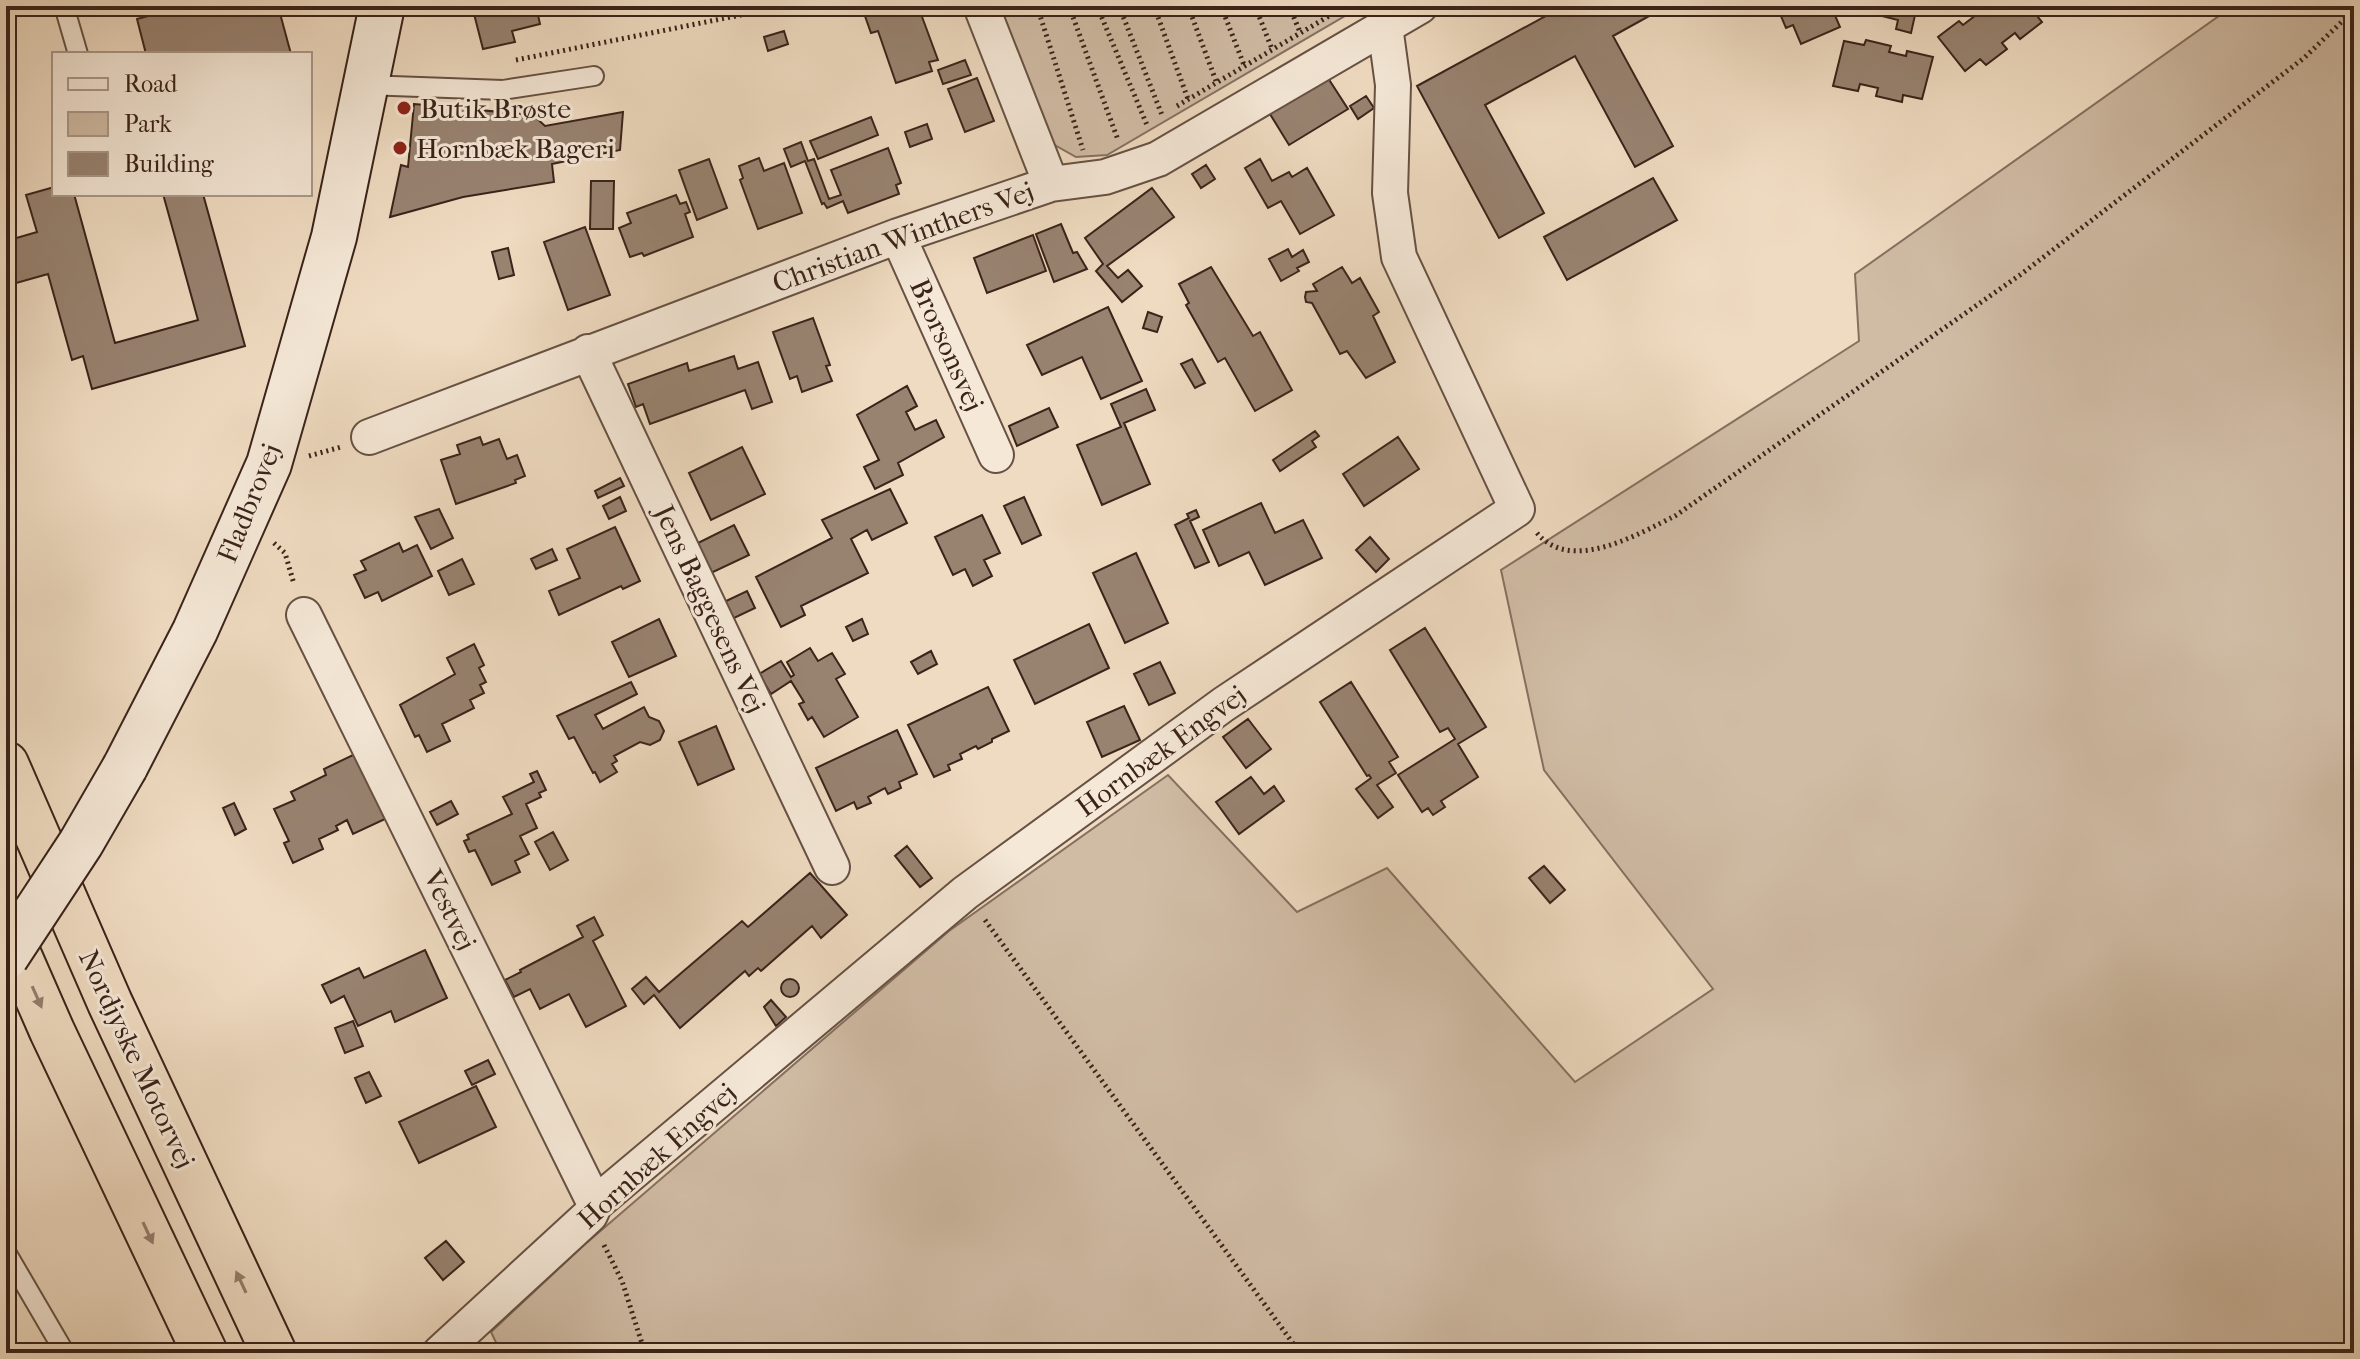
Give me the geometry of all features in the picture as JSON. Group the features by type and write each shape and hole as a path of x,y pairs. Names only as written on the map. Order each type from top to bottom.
{"highway":[{"name":"Nordjyske Motorvej","path":"6,764 110,1003 274,1353"},
{"path":"6,926 52,1031 205,1353"}],"main road":[{"name":"Fladbrovej","path":"6,957 81,843 125,767 195,631 269,464 334,237 382,6"}],"street":[{"name":"Christian Winthers Vej","path":"369,437 898,236 1051,184 1105,177 1158,159 1420,6"},
{"path":"987,8 1051,184"},
{"path":"1385,26 1393,85 1390,193 1399,257 1517,509"},
{"name":"Brorsonsvej","path":"898,236 996,455"},
{"name":"Jens Baggesens Vej","path":"588,352 832,867"},
{"name":"Hornbæk Engvej","path":"440,1353 592,1210 965,893 1224,704 1517,509"},
{"name":"Vestvej","path":"304,615 592,1210"}],"lane":[{"path":"64,6 77,52"},
{"path":"365,85 503,90 594,76"},
{"path":"6,1252 65,1353"}],"path":[{"path":"507,61 786,6"},
{"path":"1037,6 1088,153 1071,151"},
{"path":"1069,6 1118,141"},
{"path":"1097,6 1147,125"},
{"path":"1119,6 1162,115"},
{"path":"1154,6 1188,99"},
{"path":"1188,6 1216,81"},
{"path":"1221,6 1244,65"},
{"path":"1255,6 1272,49"},
{"path":"1289,6 1300,32"},
{"path":"1326,6 1330,15"},
{"path":"1137,131 1346,6"},
{"path":"1517,509 1544,542 1568,552 1619,545 1675,516 2020,275 2304,58 2354,10"},
{"path":"1105,148 1127,137"},
{"path":"269,464 323,453 369,437"},
{"path":"246,516 285,553 304,615"},
{"path":"965,893 1300,1353"},
{"path":"592,1210 622,1281 645,1353"}],"green space":[{"path":"999,6 1362,6 1107,155 1076,157 1053,144"},
{"path":"2233,6 2354,6 2354,1353 501,1353 491,1332 583,1246 949,931 1168,775 1297,912 1387,868 1575,1082 1713,989 1544,770 1501,570 1859,341 1855,274"}],"building":[{"path":"185,6 278,6 290,52 145,52 137,19"},
{"path":"472,6 536,6 540,24 512,31 515,42 483,49"},
{"path":"874,6 918,6 938,60 929,62 932,71 896,83 878,31 871,33 865,16 875,12"},
{"path":"1564,6 1658,6 1660,10 1613,36 1673,146 1635,167 1575,56 1485,105 1544,213 1499,238 1417,86"},
{"path":"1772,6 1831,6 1840,27 1801,44 1793,25 1786,28 1777,7"},
{"path":"1880,6 1917,6 1911,33 1896,29 1898,20 1878,15"},
{"path":"1976,6 2029,6 2042,22 2020,39 2015,33 2002,43 2007,49 1986,65 1980,59 1965,71 1938,37 1959,21 1963,25 1976,15 1972,10"},
{"path":"784,31 788,44 768,51 764,37"},
{"path":"1866,40 1891,46 1889,52 1906,56 1907,51 1933,57 1922,99 1903,95 1902,102 1876,96 1878,88 1860,84 1858,91 1833,86 1844,41 1864,45"},
{"path":"965,60 971,75 943,84 938,70"},
{"path":"977,78 994,121 965,132 948,89"},
{"path":"1328,78 1348,109 1289,145 1270,114"},
{"path":"1366,96 1374,108 1358,119 1350,106"},
{"path":"414,104 533,115 545,126 623,112 620,150 552,164 554,182 463,197 390,217 401,165 408,167"},
{"path":"871,117 878,135 818,159 810,141"},
{"path":"927,124 932,139 910,147 905,132"},
{"path":"801,142 808,161 814,159 829,199 841,195 831,170 888,148 901,183 896,185 899,194 848,213 843,201 827,208 822,204 805,161 791,167 784,149"},
{"path":"759,158 764,171 784,163 802,213 758,229 740,180 743,178 739,166"},
{"path":"709,159 727,208 697,220 679,170"},
{"path":"1260,159 1272,181 1289,172 1292,177 1307,168 1334,215 1300,234 1281,201 1268,208 1245,168"},
{"path":"1206,165 1215,179 1201,188 1192,174"},
{"path":"1653,178 1677,220 1567,280 1544,237"},
{"path":"591,181 614,181 613,229 590,229"},
{"path":"52,188 52,196 75,196 115,343 198,320 164,196 204,196 245,346 92,389 83,356 72,360 48,274 9,285 6,241 37,232 26,195"},
{"path":"1152,188 1174,217 1107,266 1118,278 1128,270 1142,286 1122,302 1096,271 1103,264 1085,238"},
{"path":"676,195 680,204 686,202 690,212 685,214 693,237 644,256 642,253 630,257 619,228 631,223 627,213"},
{"path":"1061,224 1073,253 1077,252 1087,269 1054,282 1036,234"},
{"path":"585,227 610,295 568,310 544,242"},
{"path":"1033,235 1046,271 987,293 974,258"},
{"path":"508,248 514,275 499,279 492,252"},
{"path":"1288,249 1292,257 1303,250 1309,262 1281,281 1269,259"},
{"path":"1211,267 1253,336 1260,332 1292,390 1255,411 1225,358 1218,362 1186,305 1189,303 1179,284"},
{"path":"1342,267 1352,283 1360,278 1379,312 1373,316 1395,362 1366,378 1347,351 1340,354 1312,303 1306,302 1306,292 1317,291 1313,284"},
{"path":"1108,307 1142,381 1101,399 1082,357 1042,375 1027,345"},
{"path":"1148,312 1162,317 1157,332 1143,328"},
{"path":"813,318 830,365 826,366 832,381 802,392 797,376 790,379 773,332"},
{"path":"734,356 738,369 758,362 772,402 752,409 745,390 650,424 643,404 636,407 628,384 687,363 689,371"},
{"path":"1192,359 1205,383 1195,388 1181,364"},
{"path":"907,386 917,406 906,412 915,430 936,420 944,437 898,463 903,475 875,489 864,467 879,460 857,415"},
{"path":"1146,389 1155,410 1124,423 1150,484 1102,505 1077,445 1121,427 1111,404"},
{"path":"1049,408 1058,427 1017,446 1009,426"},
{"path":"1315,431 1319,436 1312,441 1316,447 1280,471 1273,460"},
{"path":"480,437 483,445 499,439 507,459 517,455 525,476 515,480 516,483 456,504 441,460 460,454 457,445"},
{"path":"1398,437 1419,469 1364,506 1343,474"},
{"path":"742,447 765,494 711,520 689,473"},
{"path":"620,478 624,486 598,498 595,491"},
{"path":"890,489 907,523 872,540 867,530 851,539 868,573 801,606 805,615 781,627 756,577 832,538 822,520"},
{"path":"620,497 626,511 609,519 603,506"},
{"path":"1024,497 1041,535 1022,544 1004,506"},
{"path":"1261,503 1275,533 1303,520 1322,558 1265,585 1249,552 1219,566 1203,530"},
{"path":"439,509 453,538 431,549 415,517"},
{"path":"1196,510 1199,517 1190,521 1209,562 1195,568 1175,525 1189,518 1187,514"},
{"path":"982,515 1000,553 984,560 992,576 973,586 965,569 953,575 935,537"},
{"path":"734,525 749,555 711,573 696,544"},
{"path":"615,527 640,581 623,589 621,586 559,615 549,591 580,578 567,549"},
{"path":"1370,537 1389,559 1376,572 1356,550"},
{"path":"399,543 403,552 417,545 432,576 382,601 378,592 365,598 354,575 366,570 361,561"},
{"path":"552,549 557,560 536,569 531,559"},
{"path":"1136,553 1168,623 1125,643 1093,573"},
{"path":"462,559 474,584 449,595 438,571"},
{"path":"747,591 755,608 732,619 724,602"},
{"path":"659,619 676,656 629,677 612,642"},
{"path":"862,619 868,634 853,641 846,627"},
{"path":"1089,624 1109,668 1035,704 1014,660"},
{"path":"1425,628 1486,727 1458,744 1478,777 1441,801 1445,807 1433,815 1428,808 1422,812 1398,775 1455,739 1448,728 1440,732 1390,650"},
{"path":"474,644 484,665 479,668 486,682 480,685 484,693 470,700 474,708 442,724 450,741 427,752 419,735 415,737 400,705 455,674 447,658"},
{"path":"810,648 818,661 832,653 845,674 836,679 858,717 824,737 812,717 808,720 799,704 804,702 791,681 771,694 759,674 781,661 791,677 794,675 787,662"},
{"path":"931,651 937,664 918,674 911,662"},
{"path":"1160,662 1175,693 1149,705 1134,674"},
{"path":"631,682 637,694 595,715 603,729 644,707 649,717 659,721 664,731 660,740 650,745 640,742 614,756 617,761 612,764 617,772 600,782 574,737 569,739 557,716"},
{"path":"1351,682 1398,757 1389,762 1396,773 1377,785 1393,807 1378,818 1356,789 1371,778 1320,702"},
{"path":"988,687 1009,731 978,749 976,746 960,754 962,759 948,765 950,770 934,777 908,725"},
{"path":"1124,706 1140,740 1102,757 1087,722"},
{"path":"1248,719 1271,749 1246,768 1223,737"},
{"path":"716,726 734,769 698,785 679,742"},
{"path":"897,730 917,774 899,782 901,788 888,794 885,788 868,797 871,803 857,809 854,802 836,811 816,768"},
{"path":"355,754 385,819 353,834 347,820 336,826 338,830 319,839 323,849 293,863 284,843 289,841 274,809 295,800 291,792 326,775 324,769"},
{"path":"537,771 546,790 539,793 541,797 526,804 537,828 520,836 529,854 515,861 520,872 492,885 475,850 469,852 464,841 469,839 467,835 512,814 503,797 534,782 530,774"},
{"path":"1251,777 1264,794 1274,786 1284,801 1239,834 1216,802"},
{"path":"451,801 458,814 437,825 430,812"},
{"path":"234,803 246,829 235,835 223,808"},
{"path":"553,832 568,860 550,870 535,842"},
{"path":"907,846 932,878 920,887 895,856"},
{"path":"1544,866 1565,890 1550,903 1529,878"},
{"path":"810,873 847,915 821,938 812,926 761,971 758,968 749,976 745,971 680,1028 654,995 644,1004 632,989 646,977 659,992 742,921 748,927"},
{"path":"594,917 603,935 593,941 626,1006 586,1027 569,994 540,1009 530,989 514,997 505,980 583,937 577,926"},
{"path":"425,950 447,998 395,1022 391,1011 358,1026 344,996 331,1003 322,985 359,968 364,978"},
{"path":"790,979 799,988 790,997 781,988"},
{"path":"771,1000 786,1017 776,1026 764,1007"},
{"path":"353,1021 363,1046 345,1053 335,1028"},
{"path":"488,1060 495,1074 472,1085 465,1071"},
{"path":"369,1072 381,1096 366,1103 355,1078"},
{"path":"476,1086 496,1127 419,1163 399,1122"},
{"path":"446,1241 464,1262 443,1280 425,1258"}],"place":[{"name":"Butik Brøste","path":"404,108"},
{"name":"Hornbæk Bageri","path":"400,148"}]}
